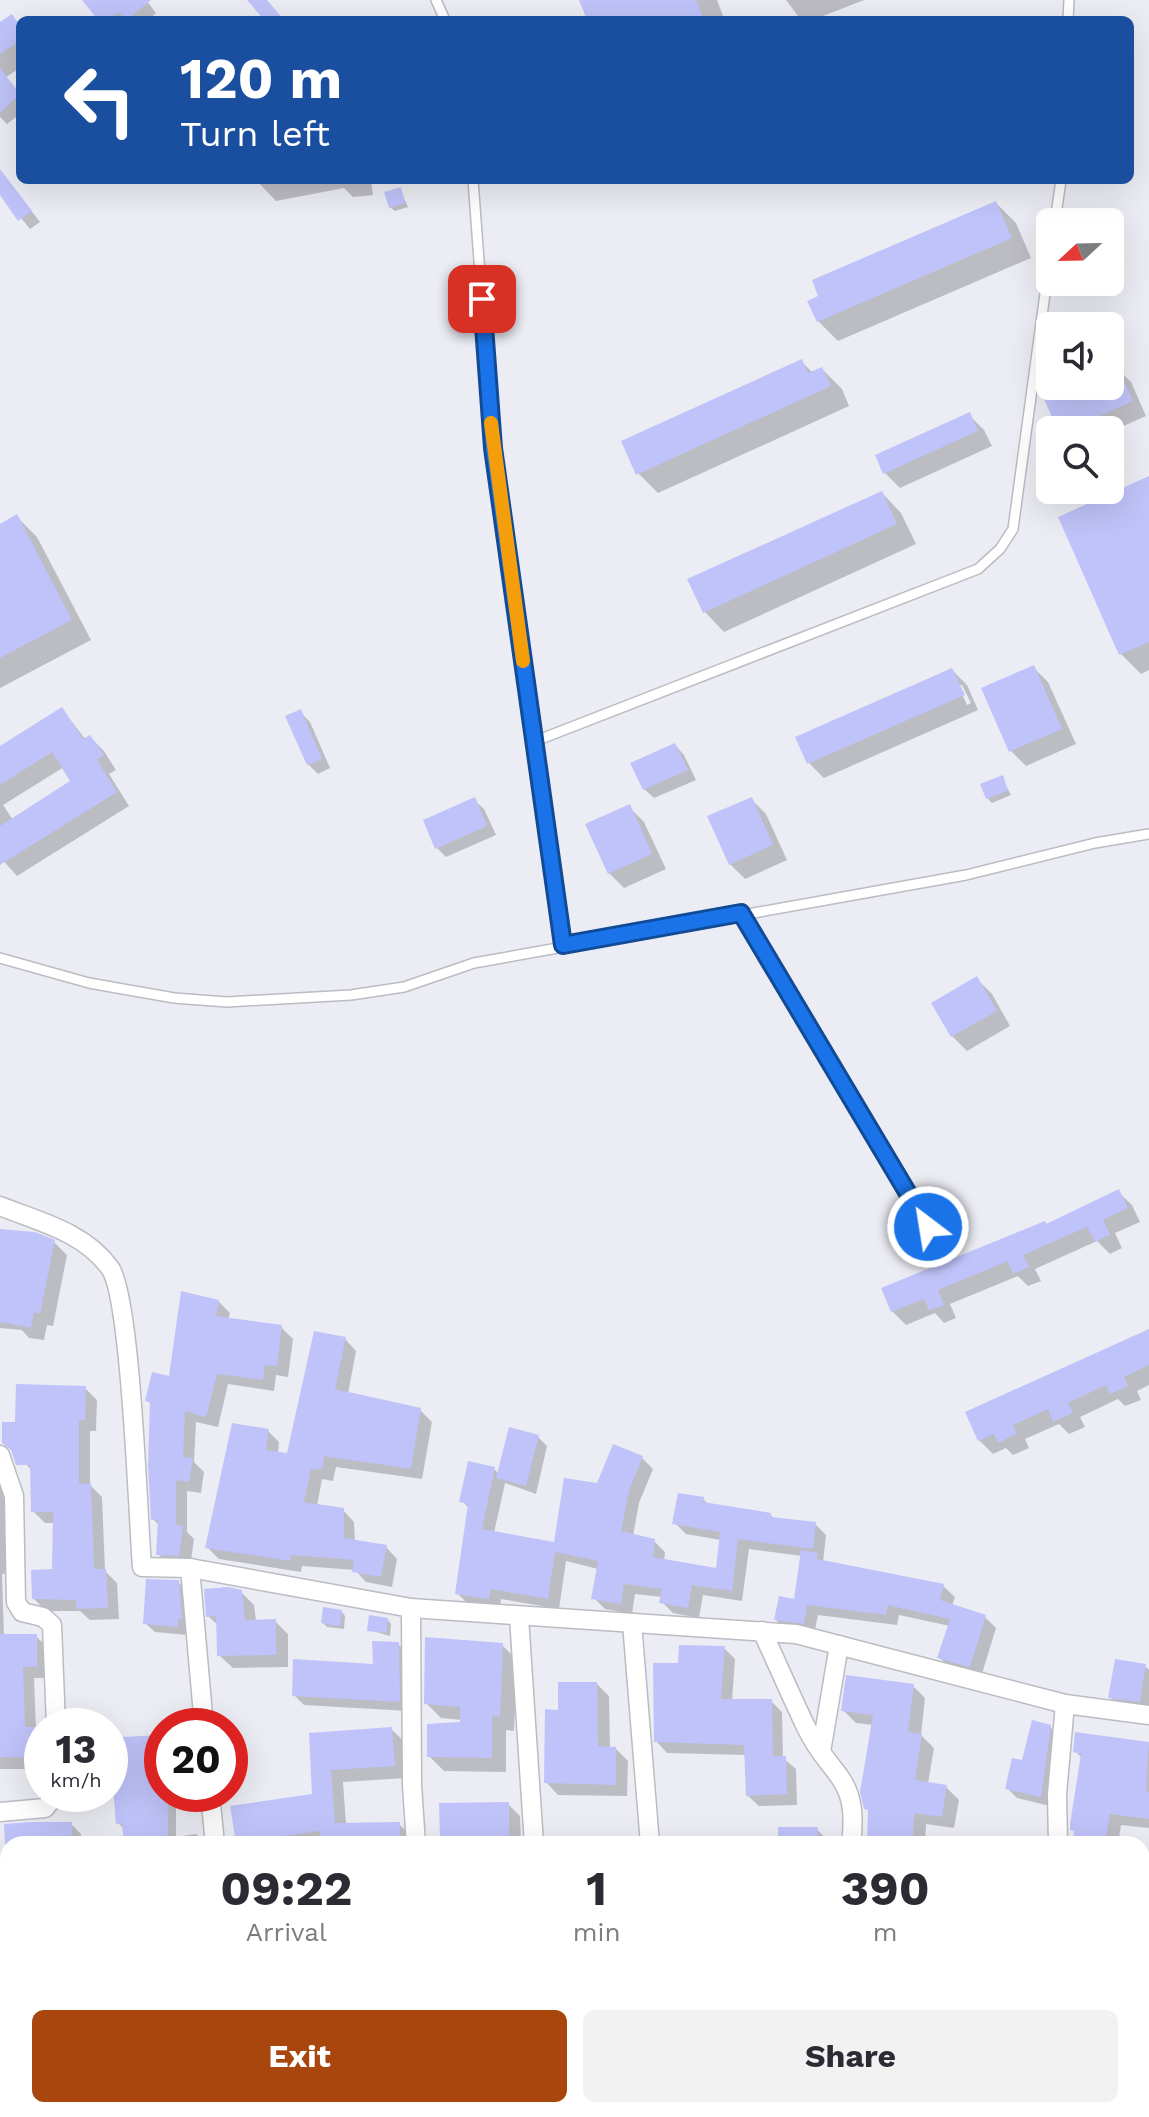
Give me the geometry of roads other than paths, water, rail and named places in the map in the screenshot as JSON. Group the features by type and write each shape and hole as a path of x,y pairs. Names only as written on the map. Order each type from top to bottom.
{"street":[{"path":"0,1206 80,1238 112,1270 123,1320 142,1567 190,1568 411,1608 796,1634 1065,1704 1149,1715"},
{"path":"0,1455 14,1496 16,1602 22,1612 43,1617 52,1625 55,1708"},
{"path":"190,1568 202,1708"},
{"path":"411,1608 411,1756 416,1836"},
{"path":"519,1617 533,1836"},
{"path":"632,1623 649,1836"},
{"path":"762,1631 821,1752 836,1767 849,1792 854,1826 852,1836"},
{"path":"821,1752 839,1645"},
{"path":"1058,1836 1057,1794 1065,1704"},
{"path":"0,1812 24,1810"},
{"path":"212,1812 214,1836"}],"lane":[{"path":"473,184 493,448 563,945"},
{"path":"1057,208 1060,184"},
{"path":"533,742 978,569 1000,549 1013,529 1045,296"},
{"path":"0,958 89,983 174,998 227,1002 351,995 404,987 474,963 563,945 966,875 1095,843 1149,834"},
{"path":"741,913 928,1227"}]}
